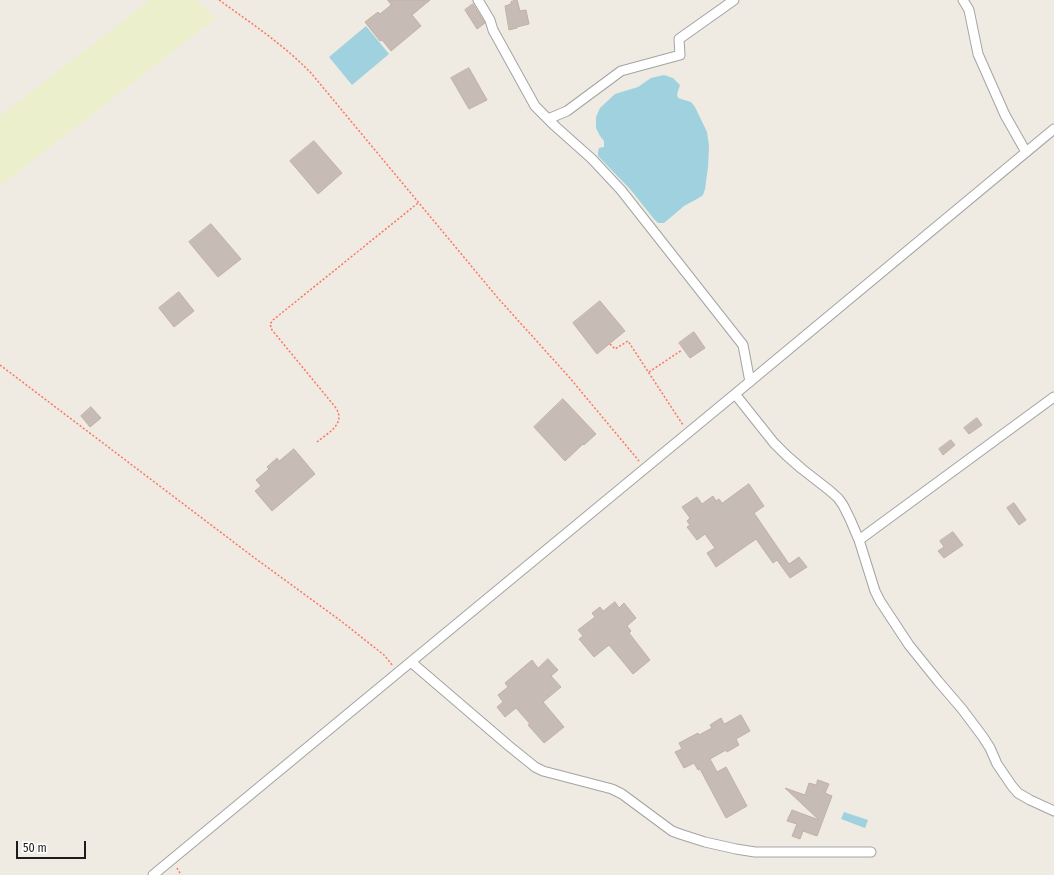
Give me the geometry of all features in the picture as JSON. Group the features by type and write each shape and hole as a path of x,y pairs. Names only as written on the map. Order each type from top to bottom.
{"street":[{"path":"478,0 535,106 592,159 621,190 743,345 750,382"},
{"path":"548,119 567,110 621,71 680,55 680,39 734,0"},
{"path":"963,0 969,10 978,54 1005,115 1026,152"},
{"path":"153,875 1054,129"},
{"path":"735,394 786,456 838,498 843,505 859,540 875,591 880,602 909,645 983,737 997,764 1018,793 1054,811"},
{"path":"859,540 1054,397"},
{"path":"411,662 535,767 554,775 612,789 622,794 662,824 676,832 705,842 736,850 755,852 871,852"}],"path":[{"path":"219,0 298,59 311,73 497,297 569,377 646,468"},
{"path":"317,442 338,423 340,419 339,413 272,330 270,324 418,203"},
{"path":"610,344 615,349 628,340 688,433"},
{"path":"649,372 682,350"},
{"path":"0,365 252,556 341,621 384,655 397,673"}],"green space":[{"path":"150,0 197,0 216,18 0,186 0,116"}],"water":[{"path":"366,26 389,54 352,85 329,57"},
{"path":"664,75 673,78 680,85 677,94 678,98 691,102 695,107 707,132 709,146 708,167 703,195 684,206 664,223 658,223 630,189 598,156 599,148 604,147 604,141 596,128 596,117 600,108 615,94 638,87 651,78"},
{"path":"844,812 868,820 865,828 841,819"}],"building":[{"path":"388,0 430,0 412,15 421,26 391,51 382,40 380,41 365,22 378,12 380,14 391,5"},
{"path":"517,0 520,11 526,10 529,24 509,30 505,6"},
{"path":"473,4 485,23 477,29 465,10"},
{"path":"469,68 487,100 469,109 451,78"},
{"path":"314,141 342,173 318,194 290,161"},
{"path":"211,224 241,259 218,277 189,242"},
{"path":"179,292 194,311 174,327 159,308"},
{"path":"600,301 625,331 597,354 573,323"},
{"path":"694,332 705,348 690,358 679,343"},
{"path":"563,399 596,434 565,461 534,427"},
{"path":"91,407 101,418 90,427 81,416"},
{"path":"977,418 982,425 969,434 964,428"},
{"path":"951,440 955,445 943,455 939,449"},
{"path":"294,449 315,474 272,511 255,491 261,486 256,480 269,469 267,467 277,458 279,461"},
{"path":"749,484 764,506 754,513 789,564 799,557 807,567 790,578 777,560 773,563 756,539 716,567 707,553 715,548 705,534 697,540 687,527 690,525 687,521 690,518 682,507 697,497 702,504 713,496 716,501 719,499 722,503"},
{"path":"1014,503 1026,520 1019,525 1007,508"},
{"path":"953,532 963,545 944,558 938,551 944,547 940,541"},
{"path":"615,602 619,608 624,603 636,618 627,626 631,631 629,633 650,660 633,674 609,645 594,657 579,639 583,636 578,630 595,617 592,613 600,607 603,611"},
{"path":"548,659 558,670 551,676 561,687 543,702 564,727 544,743 528,725 530,724 516,708 505,717 497,707 503,702 498,695 508,687 505,683 532,660 538,668"},
{"path":"741,715 750,731 736,739 739,745 710,759 717,772 726,767 747,806 726,818 700,769 698,770 694,763 684,768 675,752 682,749 679,743 698,733 699,735 712,728 710,725 721,718 724,724"},
{"path":"818,780 829,784 825,793 832,796 817,836 803,831 800,839 792,836 797,824 787,821 792,810 819,820 785,788 805,795 809,783 816,785"}]}
